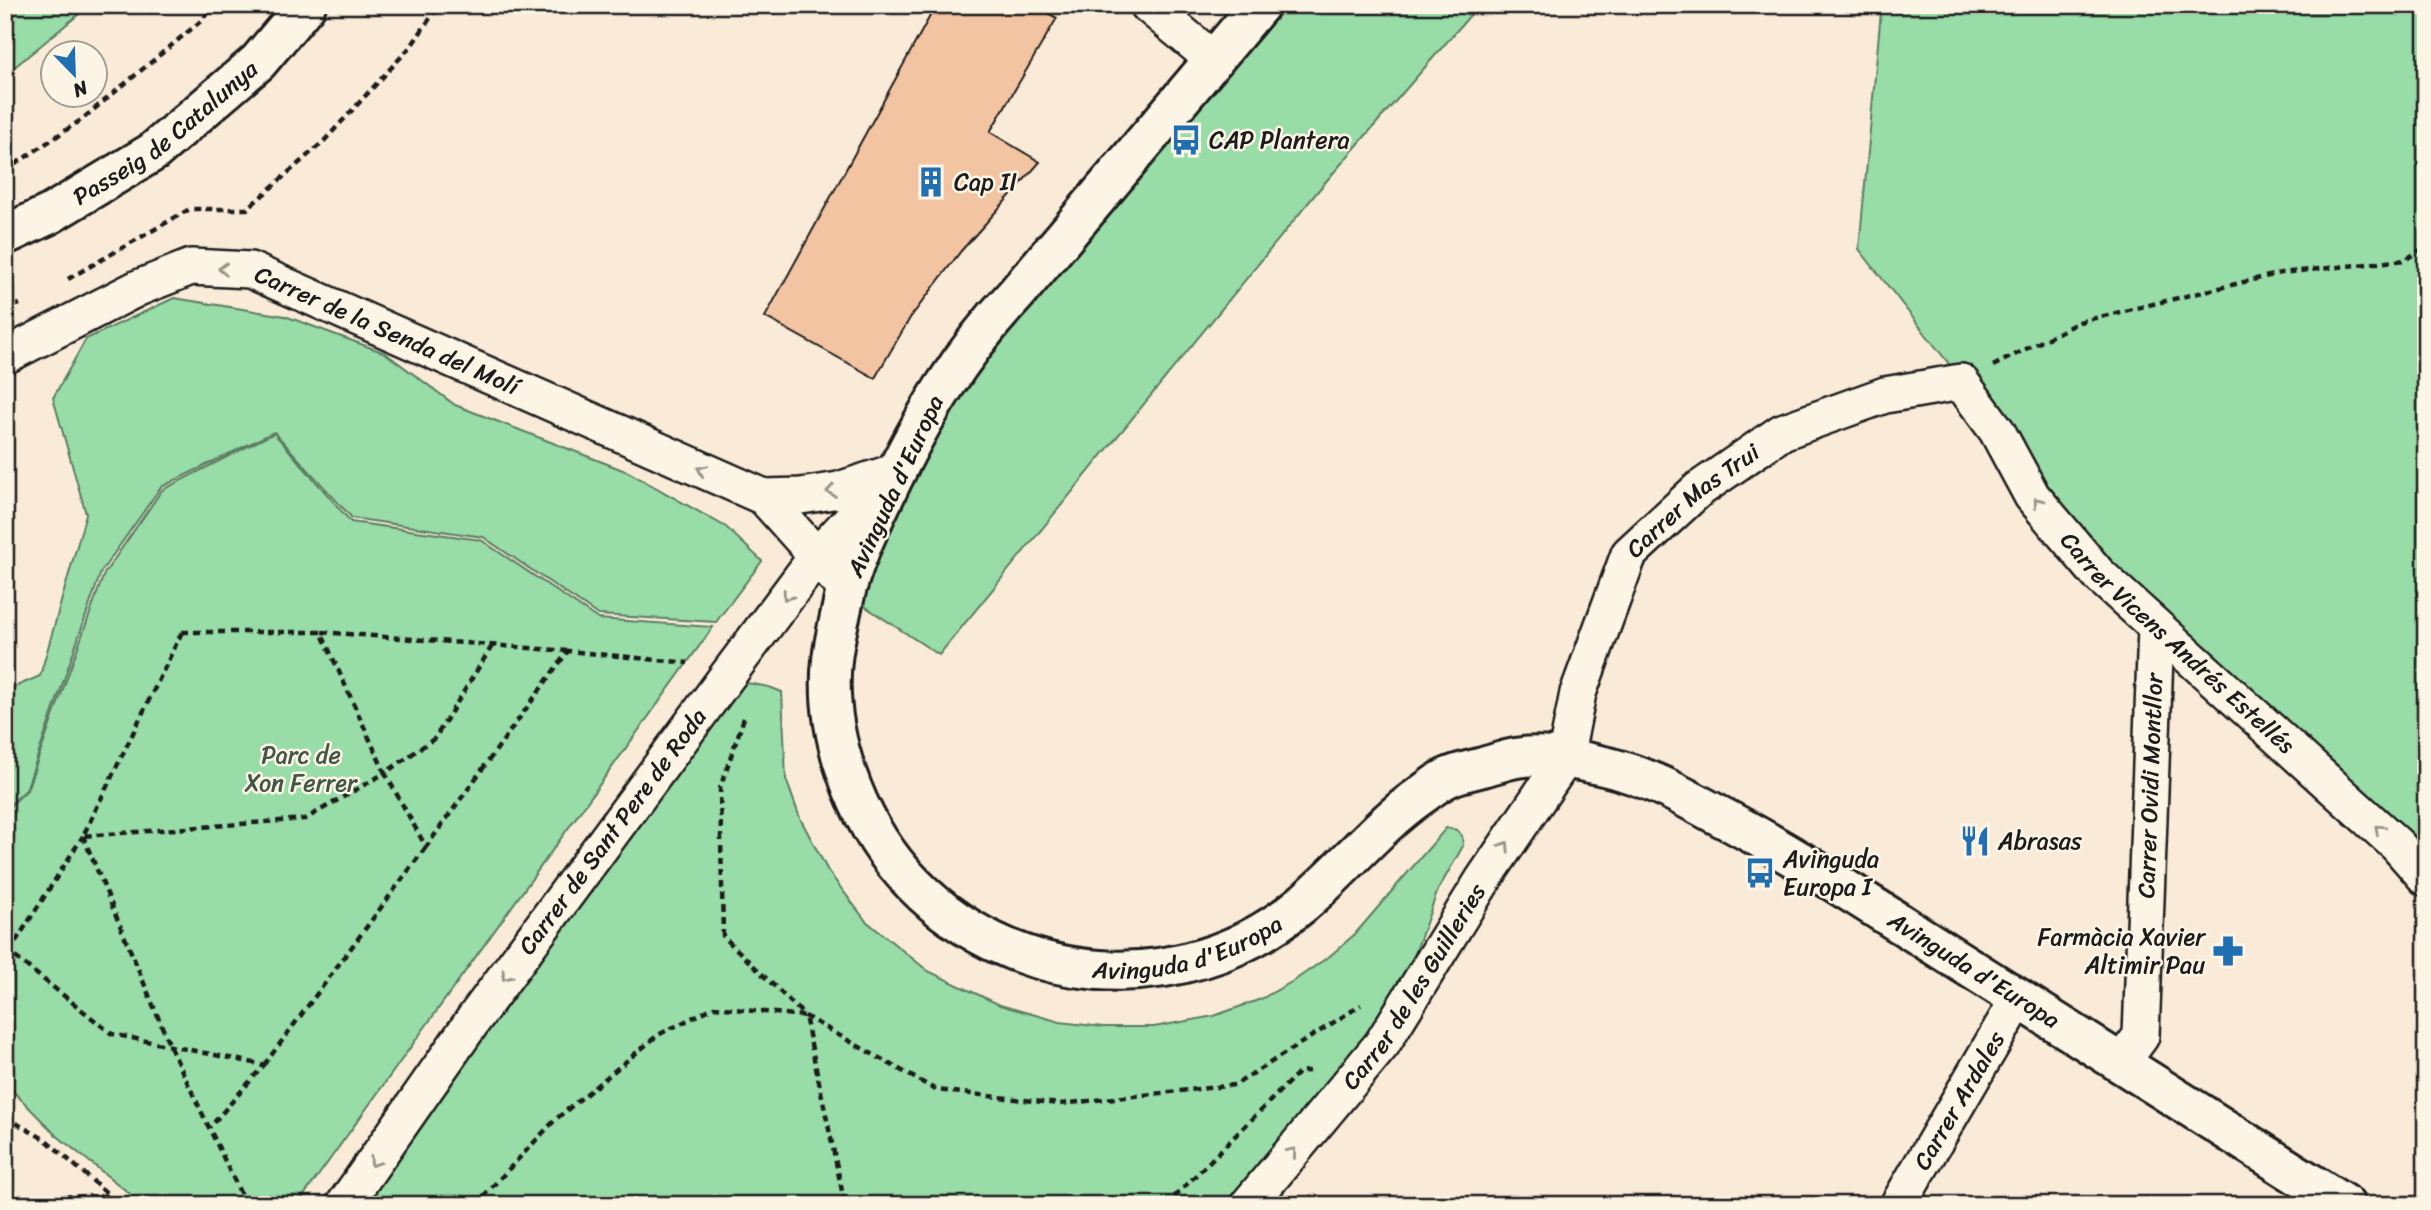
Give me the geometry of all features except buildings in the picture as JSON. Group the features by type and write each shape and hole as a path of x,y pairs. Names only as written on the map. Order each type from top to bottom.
{"street":[{"name":"Passeig de Catalunya","path":"5,235 50,214 153,152 258,62 306,5"},
{"path":"1147,5 1215,61"},
{"name":"Avinguda d'Europa","path":"1260,5 1017,293 984,328 941,388 896,471 869,529 846,589 831,663 834,730 847,777 861,811 890,859 921,894 967,927 1009,951 1042,962 1081,969 1132,972 1199,959 1248,940 1297,908 1398,811 1448,777 1519,757 1565,758 1612,768 1669,789 1777,846 2345,1205"},
{"name":"Carrer de la Senda del Molí","path":"5,356 138,288 191,267 250,270 764,497 846,589"},
{"name":"Carrer Vicens Andrés Estellés","path":"1961,382 1997,431 2032,496 2098,574 2397,845 2426,878"},
{"name":"Carrer Mas Trui","path":"1565,758 1578,693 1629,554 1698,490 1782,432 1885,395 1961,382"},
{"name":"Carrer de la Senda del Molí","path":"764,497 801,496 839,490 896,471"},
{"name":"Carrer de Sant Pere de Roda","path":"344,1205 474,1019 817,556 896,471"},
{"name":"Carrer Ovidi Montllor","path":"2121,1062 2141,1036 2156,628"},
{"name":"Carrer de les Guilleries","path":"1248,1205 1382,1044 1483,880 1565,758"},
{"name":"Carrer Ardales","path":"1898,1205 2020,998"}],"path":[{"path":"5,171 81,120 201,21 214,5"},
{"path":"64,281 190,209 247,209 324,141 412,45 439,5"},
{"path":"1961,382 2079,322 2281,273 2405,260 2426,246"},
{"path":"5,309 30,300"},
{"path":"264,1065 112,1034 7,952 83,836 182,632 321,632 688,663"},
{"path":"321,632 385,773 426,847"},
{"path":"83,836 305,819 385,773 435,738 492,646"},
{"path":"210,1127 264,1065 568,651"},
{"path":"745,717 720,788 723,936 805,1016 936,1090 1060,1104 1235,1085 1362,1004 1354,1015"},
{"path":"83,836 170,1046 246,1205"},
{"path":"475,1205 556,1119 657,1035 714,1007 805,1016"},
{"path":"805,1016 845,1205"},
{"path":"1166,1205 1299,1072 1314,1071"},
{"path":"5,1117 46,1140 118,1205"},
{"path":"5,1202 21,1197 110,1196"}],"green space":[{"path":"5,5 90,5 50,38 38,38 38,48 5,75"},
{"path":"1260,5 1479,5 1322,186 939,655 843,592 889,460"},
{"path":"1885,5 2426,5 2426,878 2156,628 1859,249 1881,11"},
{"path":"174,298 285,316 385,353 455,405 628,472 726,527 762,561 716,622 598,615 483,537 352,518 274,432 161,487 101,572 26,790 5,809 5,691 40,676 86,514 53,398 86,339"},
{"name":"Parc de Xon Ferrer","path":"274,433 351,522 481,540 598,619 713,627 297,1205 144,1205 56,1135 5,1083 5,811 27,790 104,574 162,490"},
{"path":"725,679 782,692 786,779 800,818 828,871 866,921 928,971 1000,1005 1060,1022 1103,1027 1154,1027 1214,1016 1261,999 1295,980 1355,934 1446,828 1457,830 1462,836 1463,846 1438,890 1382,1044 1246,1205 345,1205"}],"place":[{"name":"CAP Plantera","path":"1186,140"},
{"name":"Cap II","path":"931,182"},
{"name":"Abrasas","path":"1975,841"},
{"name":"Avinguda Europa I","path":"1760,873"},
{"name":"Farmàcia Xavier Altimir Pau","path":"2228,951"}]}
